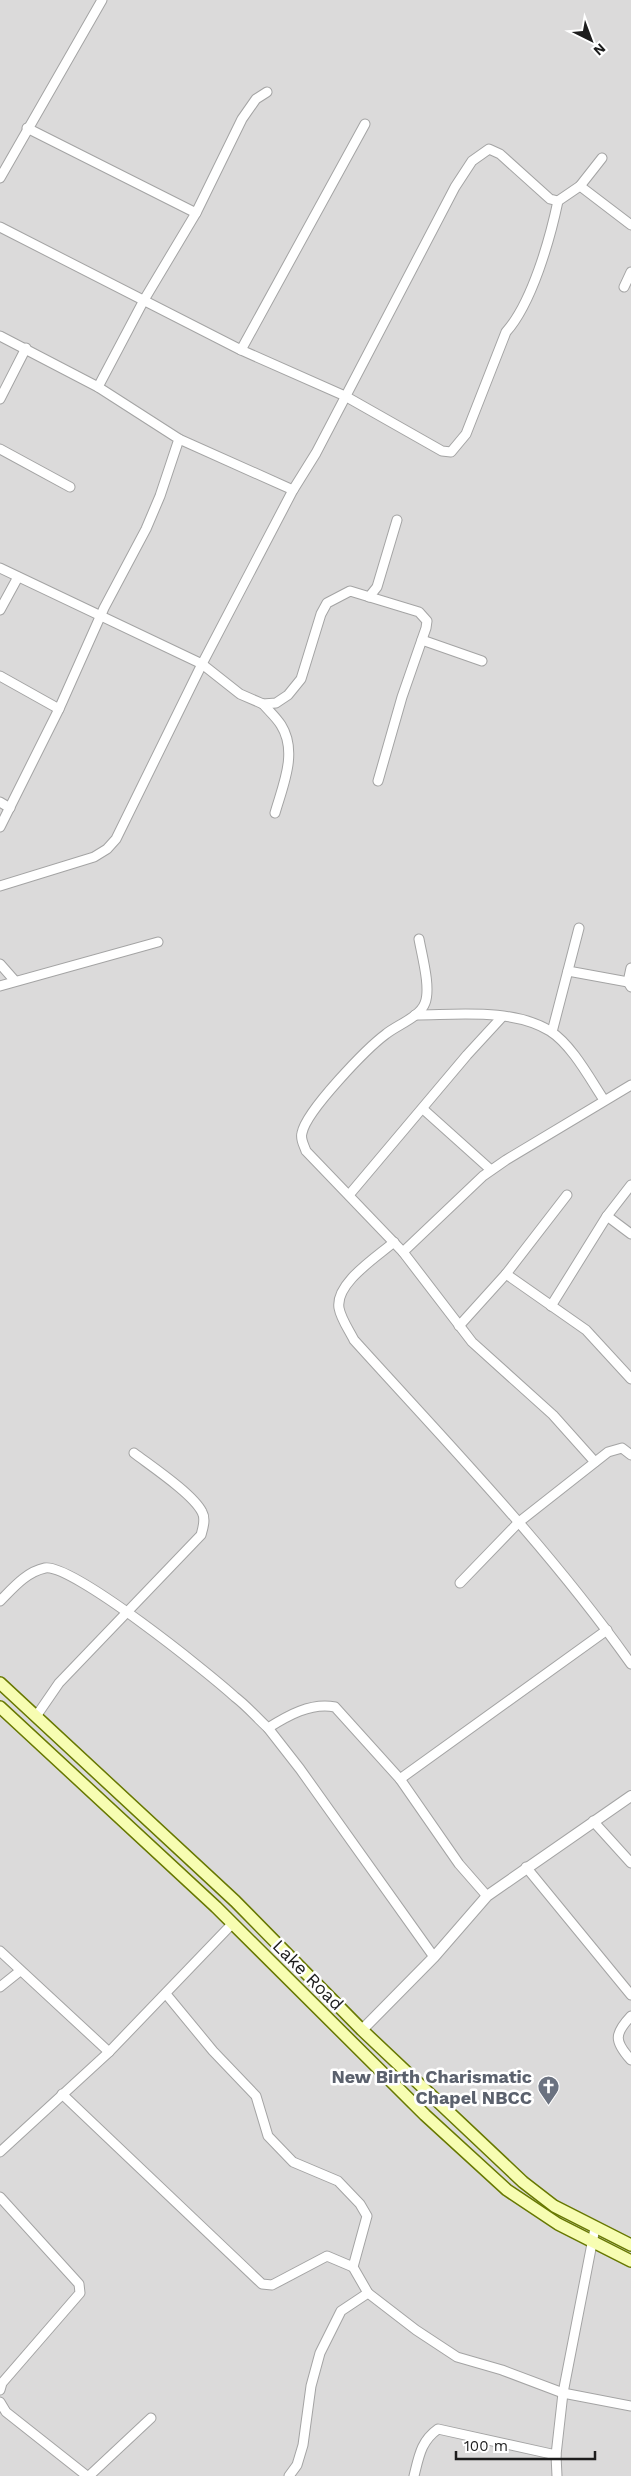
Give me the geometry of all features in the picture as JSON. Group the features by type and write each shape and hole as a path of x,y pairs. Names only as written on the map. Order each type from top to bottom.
{"main road":[{"name":"Lake Road","path":"0,1683 235,1902 362,2030 538,2195 554,2206 631,2245"},
{"name":"Lake Road","path":"0,1707 232,1924 346,2034 425,2115 506,2190 558,2224 631,2260"}],"street":[{"path":"0,178 102,0"},
{"path":"98,387 144,300 196,213 242,119 256,99 266,92"},
{"path":"241,350 365,124"},
{"path":"27,128 196,213"},
{"path":"0,886 94,857 107,849 116,839 202,664 293,490 316,453 455,187 475,158 489,148 500,154 550,199 558,201"},
{"path":"0,227 241,350 345,396 442,451 450,452 459,445 466,434 506,332 515,322 531,290 554,222 558,201 580,186 602,158"},
{"path":"580,186 631,225"},
{"path":"624,287 631,272"},
{"path":"0,336 98,387 179,439 293,490"},
{"path":"0,399 26,348"},
{"path":"0,827 59,709 101,616 160,496 179,439"},
{"path":"0,449 70,487"},
{"path":"369,597 377,587 397,520"},
{"path":"0,568 202,664 240,694 263,704 281,724 289,748 289,766 275,813"},
{"path":"0,610 18,577"},
{"path":"263,704 276,703 288,695 301,679 321,614 327,603 350,591 424,615 427,621 422,640 402,696 378,781"},
{"path":"422,640 482,661"},
{"path":"0,676 59,709"},
{"path":"0,802 10,808"},
{"path":"552,1032 579,928"},
{"path":"419,939 427,993 424,1006 415,1015 385,1034 348,1070 322,1100 302,1132 302,1140 306,1151 403,1252 458,1326 492,1362 554,1415 595,1462"},
{"path":"0,986 158,942"},
{"path":"0,964 15,982"},
{"path":"568,972 629,984 631,968"},
{"path":"415,1015 502,1017 534,1023 552,1032 583,1068 604,1100"},
{"path":"349,1195 467,1055 502,1017"},
{"path":"403,1252 490,1170 631,1085"},
{"path":"423,1109 490,1170"},
{"path":"551,1306 607,1216 631,1185"},
{"path":"458,1326 506,1274 567,1195"},
{"path":"607,1216 631,1234"},
{"path":"394,1242 352,1278 341,1292 339,1308 354,1340 519,1522 607,1630 631,1664"},
{"path":"506,1274 586,1330 631,1379"},
{"path":"460,1583 519,1522 608,1452 622,1448 631,1442"},
{"path":"622,1448 631,1455"},
{"path":"36,1715 59,1683 202,1535 203,1513 193,1501 134,1453"},
{"path":"0,1601 23,1578 46,1568 60,1570 85,1584 198,1665 235,1696 268,1728 300,1769 434,1957"},
{"path":"400,1779 607,1630"},
{"path":"268,1728 294,1714 323,1704 335,1707 400,1779 459,1864 487,1896"},
{"path":"362,2030 434,1957 487,1896 526,1867 631,1796"},
{"path":"593,1821 631,1863"},
{"path":"526,1867 631,1995"},
{"path":"0,2152 108,2052 232,1924"},
{"path":"0,1951 108,2052"},
{"path":"0,1987 20,1971"},
{"path":"166,1994 213,2051 256,2096 268,2136 293,2162 338,2182 360,2204 367,2216 353,2267"},
{"path":"631,2016 618,2032 617,2040 631,2060"},
{"path":"62,2094 262,2284 272,2285 327,2256 353,2267 368,2293 416,2330 457,2357 502,2370 563,2392 631,2406"},
{"path":"0,2197 80,2284 80,2293 2,2383 0,2390"},
{"path":"557,2476 556,2455 563,2392 595,2228"},
{"path":"289,2476 297,2464 303,2445 311,2386 320,2353 341,2311 368,2293"},
{"path":"0,2402 6,2412 88,2476 151,2418"},
{"path":"414,2476 422,2445 438,2429 556,2455"}],"shaded area":[{"path":"0,0 631,0 631,2476 0,2476"}],"place":[{"name":"New Birth Charismatic Chapel NBCC","path":"548,2106"}]}
